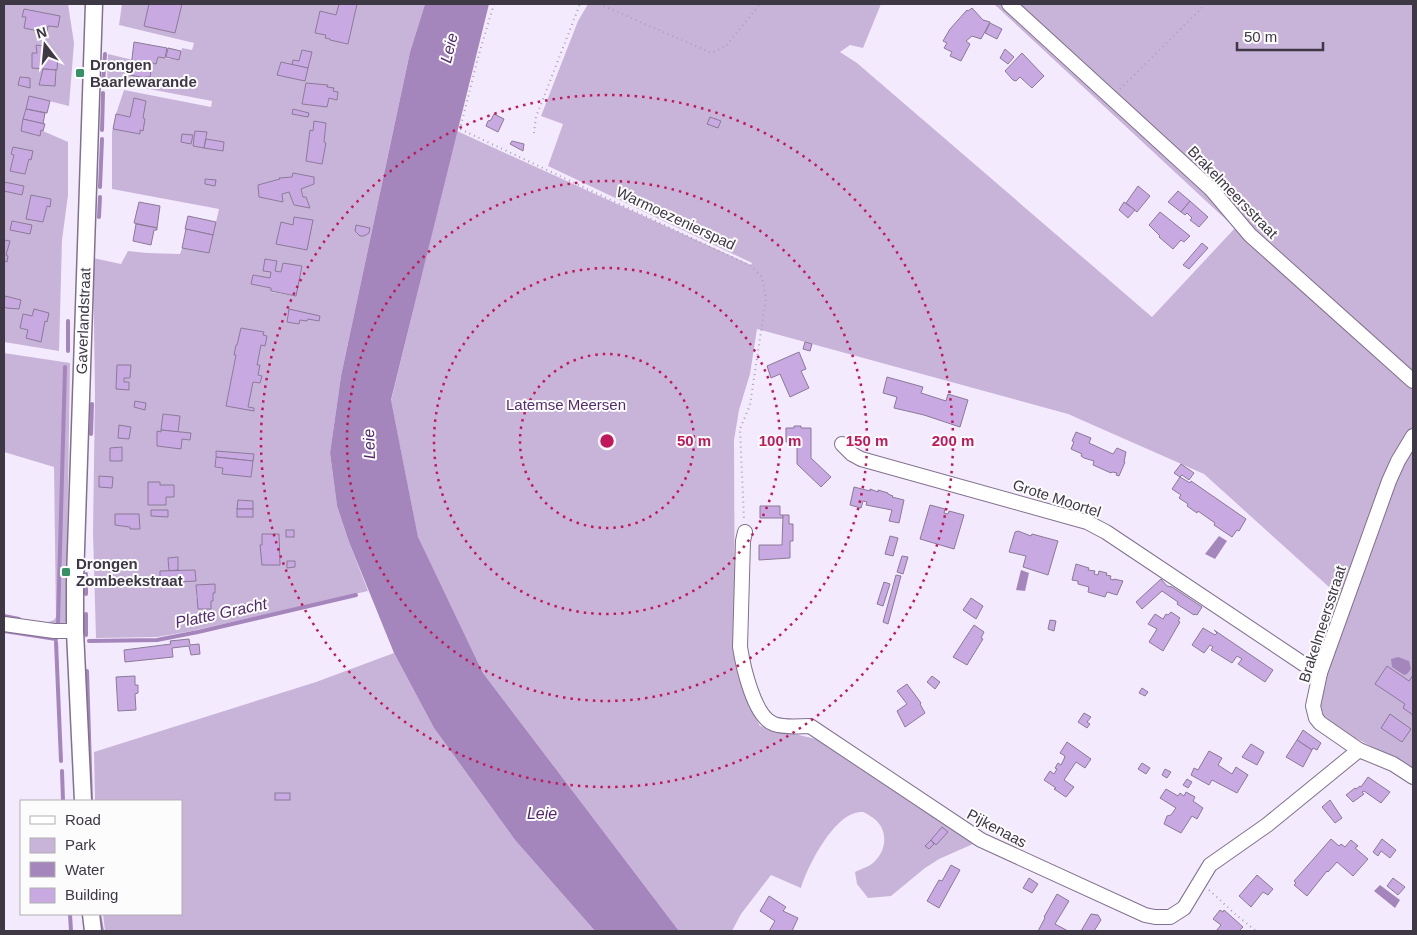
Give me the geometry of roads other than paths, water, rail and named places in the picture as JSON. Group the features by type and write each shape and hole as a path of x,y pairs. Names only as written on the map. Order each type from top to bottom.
{"main road":[{"name":"Gaverlandstraat","path":"83,800 75,635 75,570 94,4"},
{"path":"90,915 93,931"}],"street":[{"name":"Brakelmeersstraat","path":"1008,4 1211,189 1250,235 1413,381"},
{"name":"Brakelmeersstraat","path":"1413,436 1389,481 1320,673 1313,706 1316,718 1320,723 1359,750 1393,764 1413,777"},
{"name":"Grote Moortel","path":"842,444 852,454 861,459 1087,522 1106,532 1308,667 1320,673"},
{"name":"Pijkenaas","path":"745,532 743,541 740,647 752,694 768,721 781,726 810,726 982,840 1145,915 1164,918 1177,914 1190,900 1210,866 1267,825 1359,750"},
{"path":"4,624 75,635"}],"water":[{"name":"Leie","path":"425,4 489,4 391,400 418,537 483,673 679,931 595,931 515,840 434,728 394,653 349,542 337,506 330,453 341,376 410,52"},
{"path":"1219,536 1227,541 1215,559 1205,554"},
{"path":"1021,570 1029,573 1025,591 1016,590"},
{"path":"1398,657 1409,661 1411,669 1407,674 1404,675 1392,667 1391,659"},
{"path":"1380,885 1400,900 1395,908 1374,891"}],"waterway":[{"path":"103,84 105,54"},
{"path":"102,130 103,93"},
{"path":"100,187 102,139"},
{"path":"99,217 100,197"},
{"path":"68,321 68,351"},
{"path":"58,623 65,367"},
{"path":"91,434 92,404"},
{"path":"86,574 86,594"},
{"name":"Platte Gracht","path":"89,641 157,640 356,595"},
{"path":"86,614 86,635"},
{"path":"4,616 19,619"},
{"name":"Platte Gracht","path":"4,631 56,639"},
{"path":"56,642 61,761"},
{"path":"87,671 91,800"},
{"path":"62,771 63,800"},
{"path":"70,915 71,931"},
{"path":"99,915 102,931"}],"place":[{"name":"Drongen Baarlewarande","path":"80,73"},
{"name":"Drongen Zombeekstraat","path":"66,572"}],"park label":[{"name":"Latemse Meersen","path":"566,404"}]}
